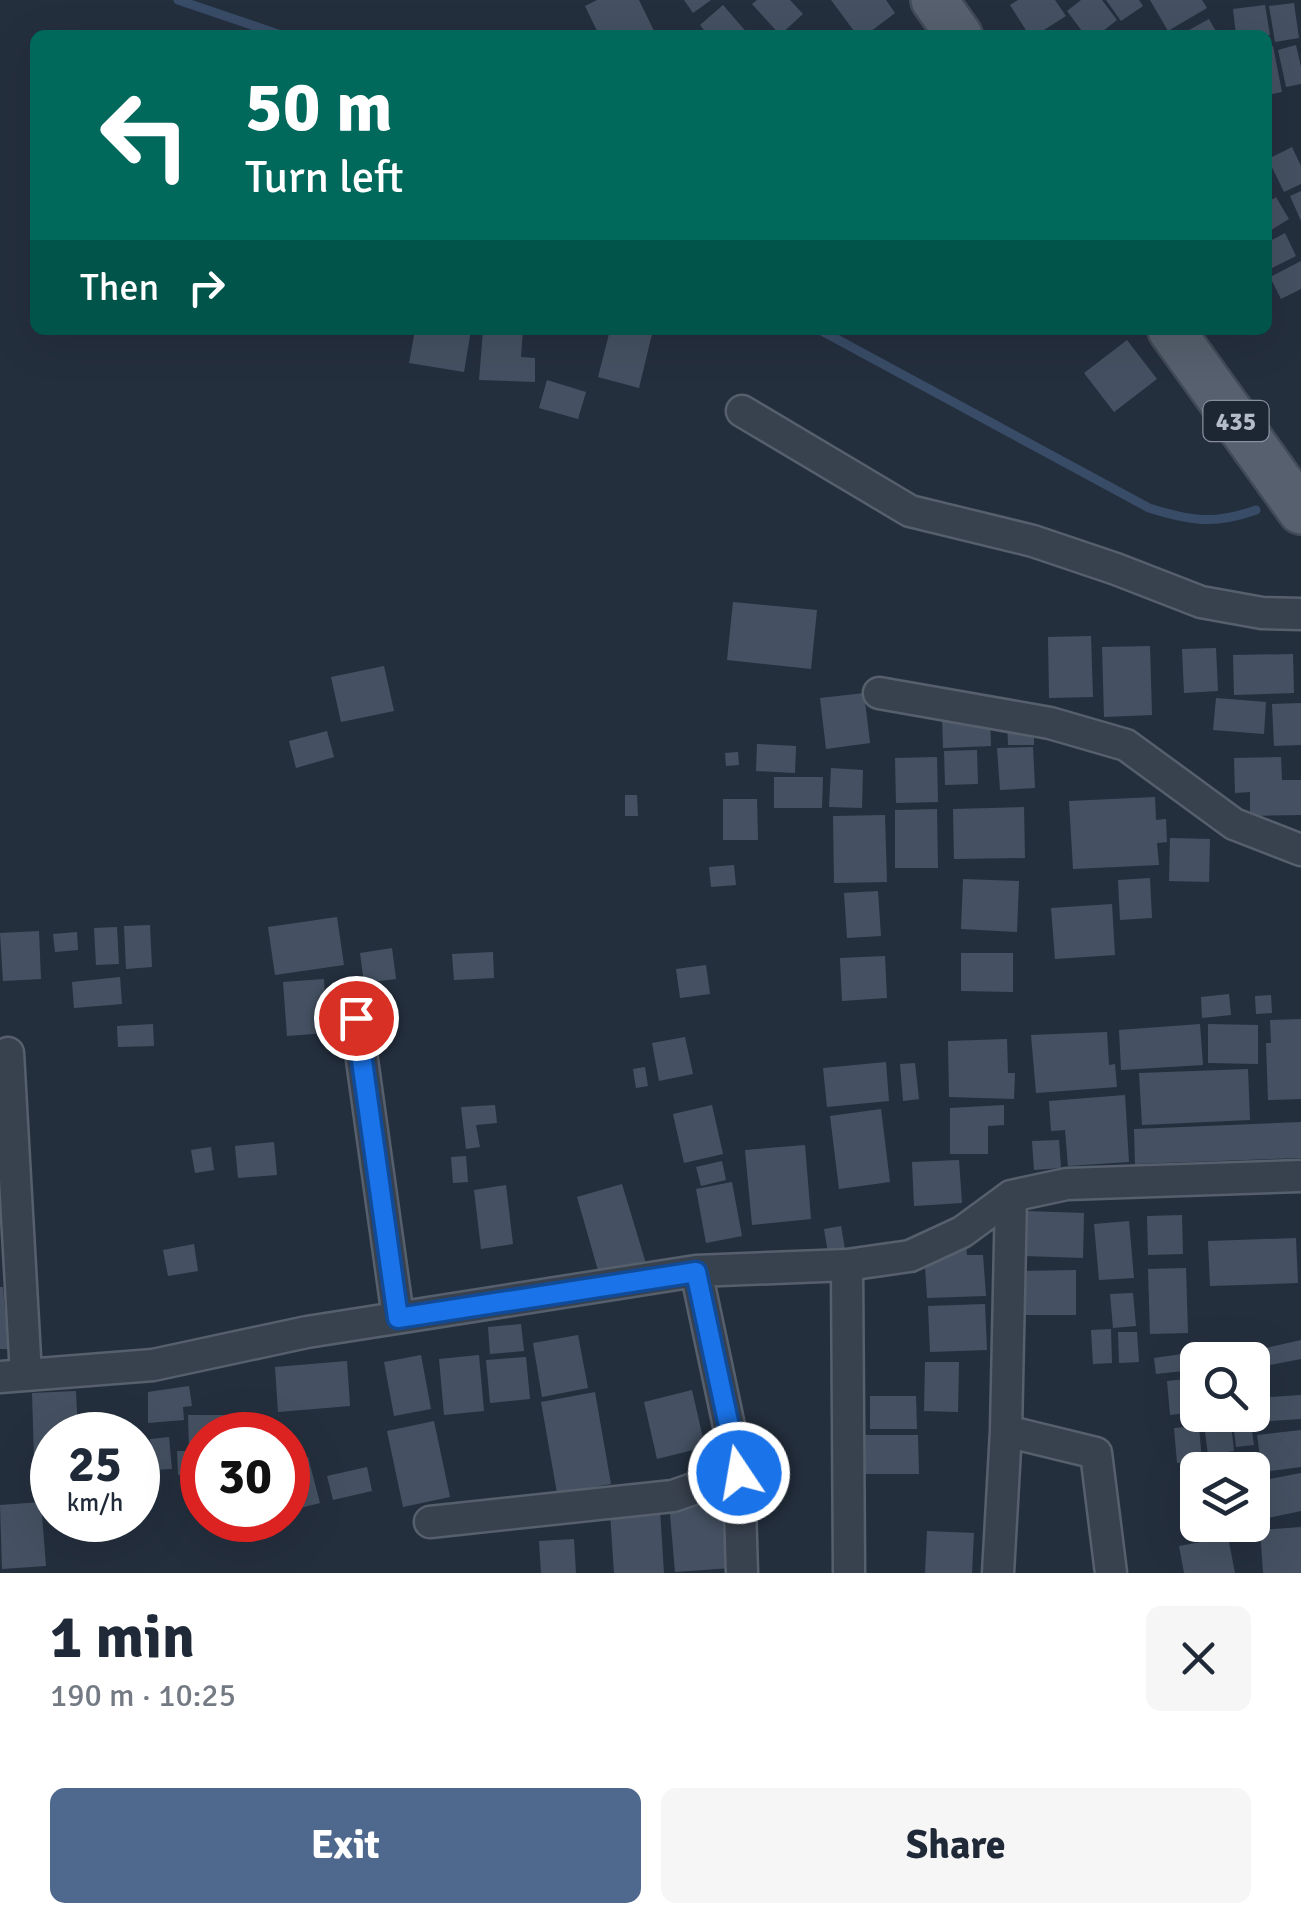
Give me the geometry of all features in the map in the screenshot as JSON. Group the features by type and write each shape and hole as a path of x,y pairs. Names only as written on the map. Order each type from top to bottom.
{"main road":[{"path":"934,0 955,30"},
{"name":"435","path":"1175,335 1301,511"}],"street":[{"path":"742,411 910,511 1033,541 1201,602 1262,613 1301,614"},
{"path":"879,693 1050,723 1126,745 1234,824 1301,850"},
{"path":"356,1018 398,1318"},
{"path":"8,1053 13,1376 153,1365 307,1332 696,1272 847,1265 910,1256 962,1232 1011,1196 1067,1184 1301,1176"},
{"path":"998,1573 1006,1431 1011,1196"},
{"path":"847,1265 848,1573"},
{"path":"696,1272 739,1473 752,1571"},
{"path":"1006,1431 1096,1453 1111,1573"},
{"path":"430,1522 673,1496 739,1473"}],"building":[{"path":"597,0 639,0 654,30 597,30 585,6"},
{"path":"684,0 711,0 693,13"},
{"path":"757,0 790,0 803,14 785,30 775,30 752,4"},
{"path":"831,0 886,0 895,13 873,30 853,30"},
{"path":"1018,0 1055,0 1066,16 1044,30 1026,30 1010,5"},
{"path":"1081,0 1102,0 1117,20 1104,30 1081,30 1067,11"},
{"path":"1106,0 1139,0 1143,6 1121,21"},
{"path":"1150,0 1202,0 1207,8 1167,30"},
{"path":"1294,3 1299,38 1275,42 1269,6"},
{"path":"723,5 745,30 704,30 700,25"},
{"path":"1265,5 1269,30 1235,30 1233,9"},
{"path":"1209,19 1215,30 1189,30"},
{"path":"1296,45 1301,84 1286,87 1278,50"},
{"path":"1272,46 1282,92 1272,94"},
{"path":"1292,147 1301,166 1301,184 1284,192 1272,167 1272,157"},
{"path":"1301,191 1301,221 1290,196"},
{"path":"1276,197 1289,219 1272,230 1272,200"},
{"path":"1285,233 1296,256 1272,268 1272,240"},
{"path":"1301,261 1301,289 1281,299 1272,276"},
{"path":"414,335 470,335 464,372 409,363"},
{"path":"483,335 523,335 521,357 535,358 535,382 479,380"},
{"path":"609,335 652,335 639,388 598,377"},
{"path":"1127,340 1157,379 1114,412 1084,373"},
{"path":"547,380 586,392 578,419 539,408"},
{"path":"733,602 817,610 811,669 727,660"},
{"path":"1091,636 1093,697 1049,698 1048,637"},
{"path":"1150,646 1152,715 1104,717 1102,647"},
{"path":"1216,648 1218,691 1184,693 1182,649"},
{"path":"1293,654 1294,693 1234,695 1233,655"},
{"path":"384,666 394,711 341,722 331,677"},
{"path":"864,693 870,743 826,749 820,698"},
{"path":"1216,698 1266,702 1264,734 1213,730"},
{"path":"1301,703 1301,745 1274,746 1272,704"},
{"path":"990,713 991,746 943,748 942,715"},
{"path":"1007,721 1034,721 1034,745 1008,745"},
{"path":"327,731 334,757 296,768 289,741"},
{"path":"757,744 796,746 795,773 756,771"},
{"path":"1033,747 1035,788 1000,790 997,748"},
{"path":"977,750 978,784 945,785 944,751"},
{"path":"738,752 739,765 726,766 725,753"},
{"path":"937,757 938,802 896,803 895,758"},
{"path":"1281,757 1282,780 1301,780 1301,815 1250,816 1250,792 1235,793 1234,758"},
{"path":"831,768 863,770 862,808 829,807"},
{"path":"774,777 823,777 822,808 774,808"},
{"path":"625,795 637,795 638,816 625,816"},
{"path":"1155,797 1156,820 1166,819 1167,842 1157,843 1159,865 1073,869 1069,801"},
{"path":"723,799 757,799 758,840 723,840"},
{"path":"1024,807 1025,858 954,859 953,809"},
{"path":"937,809 938,868 895,868 895,810"},
{"path":"885,815 887,882 834,883 833,816"},
{"path":"1170,838 1210,839 1209,882 1169,881"},
{"path":"734,865 736,885 711,887 709,867"},
{"path":"1150,878 1152,918 1120,920 1118,880"},
{"path":"963,879 1019,881 1017,932 961,929"},
{"path":"878,891 881,936 847,938 844,893"},
{"path":"1112,904 1115,955 1055,959 1051,908"},
{"path":"337,917 344,965 275,975 268,927"},
{"path":"150,925 152,967 126,969 124,926"},
{"path":"117,927 119,964 96,965 94,928"},
{"path":"39,931 41,979 3,981 0,933"},
{"path":"77,932 78,950 55,952 53,934"},
{"path":"392,948 396,979 364,983 360,953"},
{"path":"493,952 494,978 454,980 452,954"},
{"path":"961,953 1013,953 1013,992 961,991"},
{"path":"885,956 887,998 842,1001 840,958"},
{"path":"706,965 710,994 680,998 676,969"},
{"path":"120,977 122,1004 74,1008 72,982"},
{"path":"324,979 327,1033 287,1036 283,982"},
{"path":"1229,994 1231,1015 1202,1018 1201,997"},
{"path":"1271,995 1272,1013 1256,1014 1255,996"},
{"path":"1301,1019 1301,1099 1268,1100 1266,1043 1271,1043 1270,1020"},
{"path":"153,1024 154,1046 118,1047 117,1026"},
{"path":"1200,1024 1203,1065 1121,1070 1119,1030"},
{"path":"1208,1024 1258,1025 1258,1064 1208,1063"},
{"path":"1107,1032 1109,1065 1115,1064 1117,1087 1036,1093 1031,1035"},
{"path":"685,1037 693,1074 659,1081 652,1043"},
{"path":"1007,1039 1008,1073 1015,1073 1014,1099 949,1097 948,1041"},
{"path":"886,1062 889,1101 827,1107 823,1068"},
{"path":"915,1063 919,1099 903,1101 900,1064"},
{"path":"645,1067 648,1086 636,1088 633,1069"},
{"path":"1248,1069 1250,1120 1142,1125 1139,1073"},
{"path":"1125,1095 1129,1162 1068,1166 1065,1130 1051,1131 1049,1101"},
{"path":"495,1105 497,1123 476,1125 480,1147 466,1149 461,1107"},
{"path":"712,1105 723,1154 684,1163 673,1114"},
{"path":"1004,1105 1004,1125 988,1126 988,1154 950,1154 950,1108"},
{"path":"881,1109 890,1182 839,1189 830,1116"},
{"path":"1301,1122 1301,1158 1135,1164 1134,1129"},
{"path":"1059,1140 1061,1168 1034,1170 1032,1141"},
{"path":"274,1142 277,1175 238,1178 235,1146"},
{"path":"805,1145 811,1219 752,1225 745,1150"},
{"path":"211,1147 214,1170 195,1173 191,1150"},
{"path":"466,1156 468,1182 453,1183 451,1157"},
{"path":"959,1160 962,1203 914,1206 912,1162"},
{"path":"722,1161 726,1180 701,1186 696,1167"},
{"path":"732,1182 742,1236 706,1243 696,1189"},
{"path":"622,1184 647,1267 601,1281 577,1197"},
{"path":"506,1185 513,1244 481,1249 474,1190"},
{"path":"1026,1211 1084,1213 1083,1258 1025,1256"},
{"path":"1182,1215 1183,1254 1148,1255 1147,1216"},
{"path":"1129,1221 1134,1278 1099,1280 1094,1224"},
{"path":"841,1226 845,1249 828,1253 824,1229"},
{"path":"1296,1238 1298,1283 1210,1286 1208,1241"},
{"path":"194,1244 198,1271 168,1276 163,1250"},
{"path":"966,1244 967,1255 983,1255 986,1296 927,1298 925,1266"},
{"path":"1186,1268 1188,1333 1150,1334 1148,1269"},
{"path":"1076,1270 1076,1315 1020,1315 1019,1271"},
{"path":"3,1287 8,1349 0,1349"},
{"path":"1133,1293 1136,1326 1113,1328 1110,1294"},
{"path":"985,1304 987,1350 930,1352 928,1306"},
{"path":"521,1324 524,1351 490,1354 488,1327"},
{"path":"1111,1329 1112,1363 1093,1364 1091,1330"},
{"path":"1118,1332 1137,1332 1139,1362 1119,1363"},
{"path":"578,1335 588,1388 542,1397 533,1343"},
{"path":"1301,1340 1301,1359 1270,1365 1270,1347"},
{"path":"1180,1354 1180,1371 1156,1374 1154,1358"},
{"path":"421,1355 431,1409 394,1416 384,1362"},
{"path":"479,1355 484,1411 444,1415 439,1359"},
{"path":"526,1357 530,1399 490,1403 486,1360"},
{"path":"347,1361 350,1406 278,1412 275,1367"},
{"path":"925,1362 959,1362 958,1412 924,1411"},
{"path":"1180,1380 1180,1414 1170,1415 1167,1381"},
{"path":"189,1386 192,1406 183,1407 180,1420 160,1422 160,1412 148,1412 148,1392"},
{"path":"692,1390 705,1447 657,1459 644,1402"},
{"path":"76,1391 77,1412 33,1412 32,1393"},
{"path":"595,1392 611,1484 557,1493 541,1402"},
{"path":"1301,1395 1301,1419 1270,1421 1270,1397"},
{"path":"870,1396 916,1396 917,1429 870,1429"},
{"path":"434,1421 450,1497 403,1507 387,1431"},
{"path":"1174,1428 1180,1428 1180,1432 1200,1432 1201,1452 1180,1452 1177,1463"},
{"path":"1301,1430 1301,1467 1270,1471 1270,1452 1259,1452 1257,1435"},
{"path":"1205,1432 1232,1432 1234,1451 1208,1452"},
{"path":"1234,1432 1252,1432 1254,1445 1236,1447"},
{"path":"860,1435 918,1435 919,1474 860,1474"},
{"path":"169,1437 172,1469 160,1470 160,1438"},
{"path":"310,1465 320,1503 310,1506"},
{"path":"367,1467 372,1491 333,1500 327,1476"},
{"path":"1301,1473 1301,1511 1270,1517 1270,1479"},
{"path":"726,1498 731,1568 675,1572 669,1503"},
{"path":"30,1503 30,1542 44,1542 46,1566 2,1569 0,1505"},
{"path":"660,1510 664,1573 614,1573 610,1513"},
{"path":"1301,1527 1301,1573 1263,1573 1261,1542 1270,1542 1270,1529"},
{"path":"927,1531 974,1533 972,1573 925,1573"},
{"path":"574,1539 576,1573 541,1573 539,1541"},
{"path":"1229,1542 1235,1573 1184,1573 1179,1546"}],"waterway":[{"path":"178,0 266,30"},
{"path":"829,335 1149,508 1202,520 1256,510"}],"route":[{"path":"356,1018 398,1318 696,1272 739,1473"}]}
